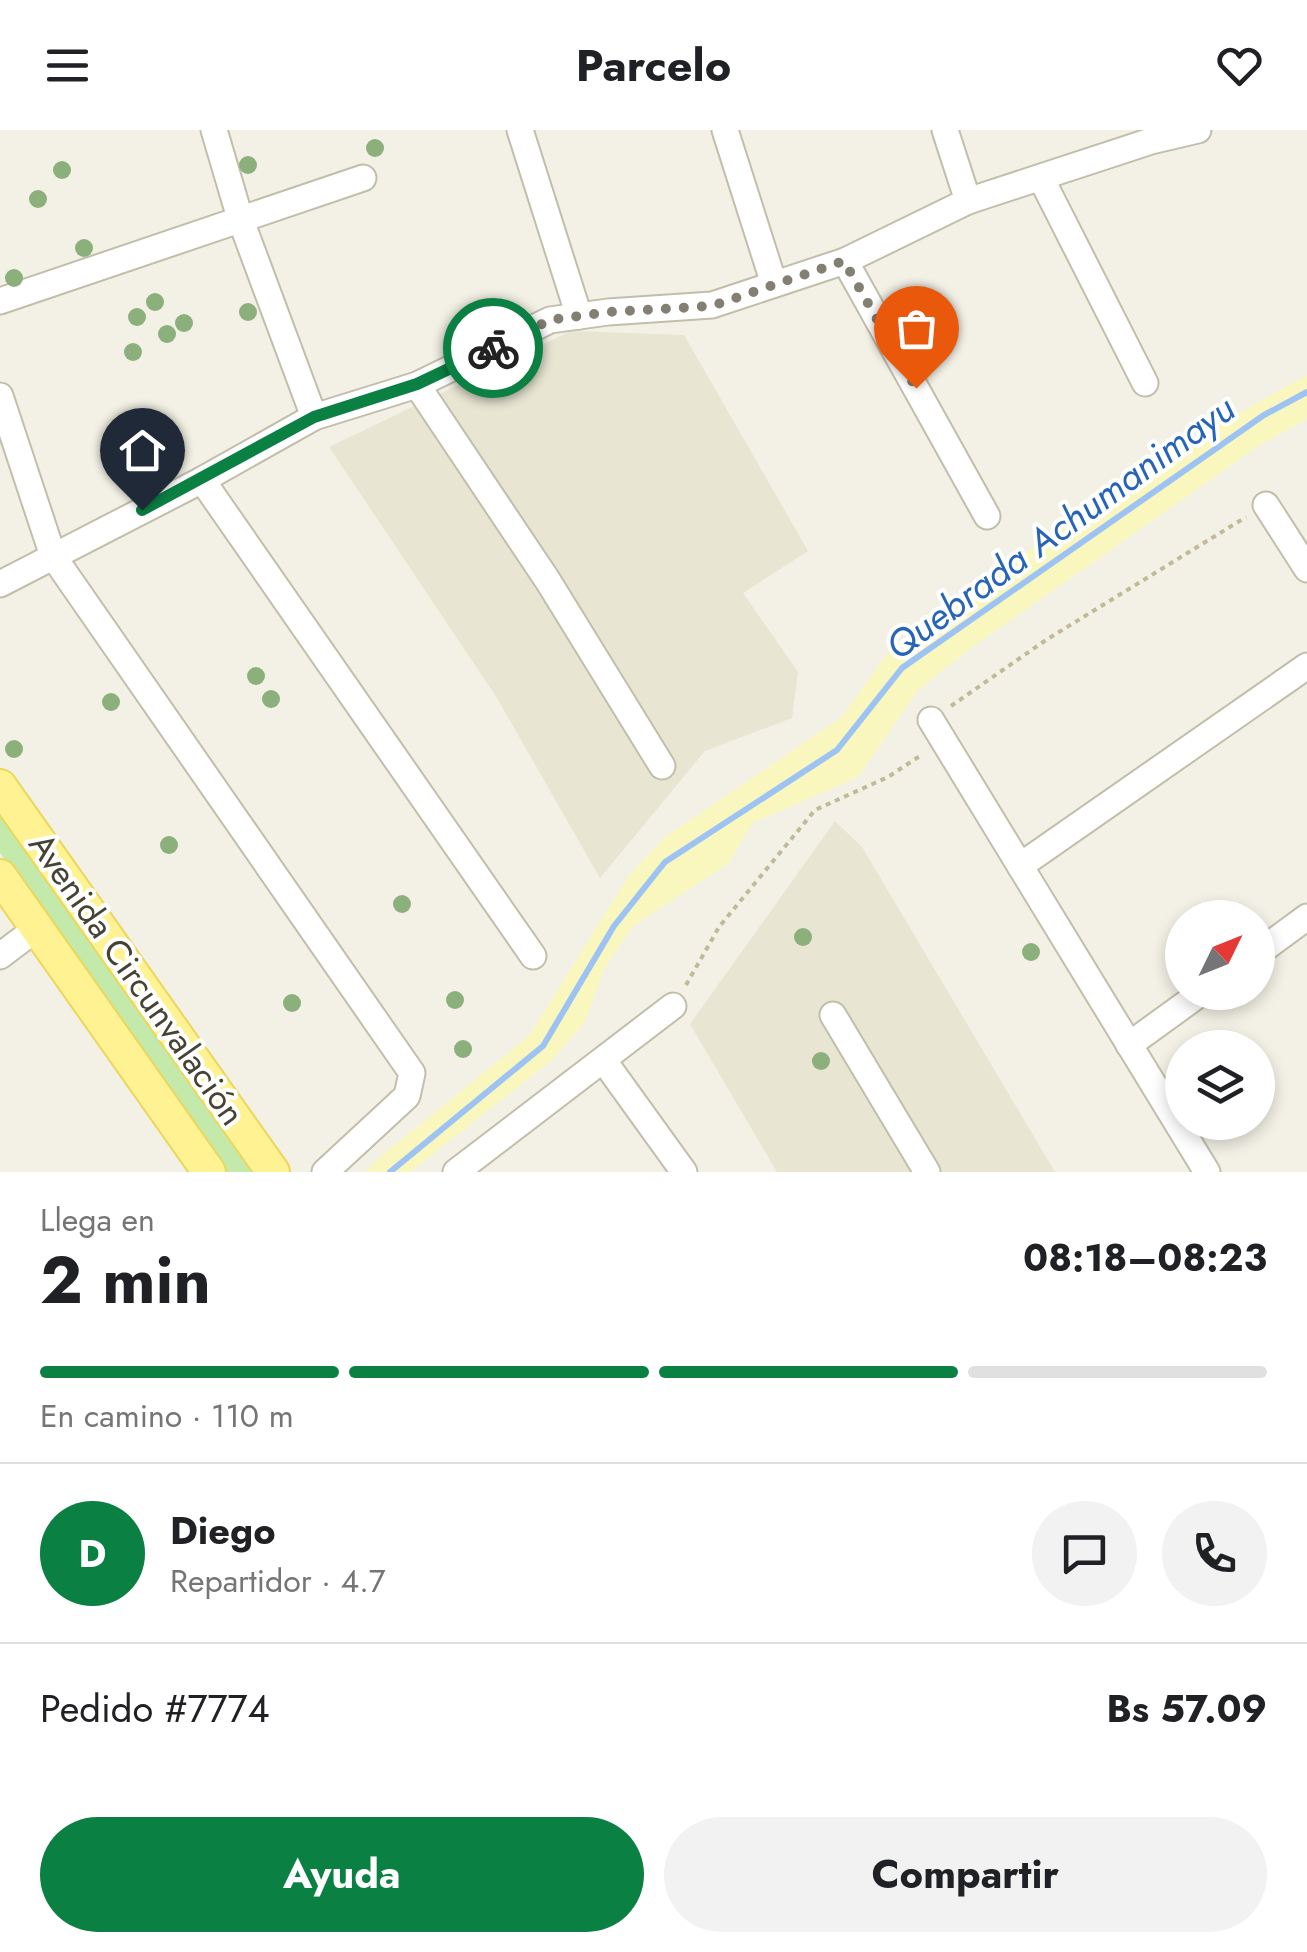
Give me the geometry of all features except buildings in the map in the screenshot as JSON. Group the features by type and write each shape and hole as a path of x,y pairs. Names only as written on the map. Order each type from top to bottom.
{"main road":[{"name":"Avenida Circunvalación","path":"0,786 273,1172"},
{"name":"Avenida Circunvalación","path":"0,876 209,1172"}],"street":[{"path":"214,130 240,218 314,417"},
{"path":"520,130 579,316"},
{"path":"725,130 774,284"},
{"path":"945,130 968,202"},
{"path":"0,584 202,480 314,417 417,384 550,320 712,306 844,261 968,202 1151,141 1198,130"},
{"path":"0,301 363,178"},
{"path":"1041,178 1145,384"},
{"path":"844,261 987,516"},
{"path":"417,384 548,581 662,766"},
{"path":"0,396 53,556 412,1073 407,1096 326,1172"},
{"path":"202,480 533,956"},
{"path":"1266,505 1307,569"},
{"path":"1020,866 1307,666"},
{"path":"931,720 1207,1172"},
{"path":"1275,941 1307,917"},
{"path":"0,956 37,928"},
{"path":"473,1167 673,1006"},
{"path":"1129,1045 1177,1010"},
{"path":"833,1015 927,1172"},
{"path":"604,1061 684,1172"}],"path":[{"path":"931,720 1046,640 1266,505"},
{"path":"673,1006 720,927 816,810 888,777 906,762 945,743"}],"shaded area":[{"path":"571,331 684,335 808,551 743,593 798,672 792,718 705,751 600,878 497,698 329,447"},
{"path":"835,821 862,847 1055,1172 777,1172 690,1024"}],"green space":[{"path":"0,806 261,1172 225,1172 0,853"}],"sand":[{"path":"1307,375 1307,419 1260,445 971,648 918,690 858,777 752,823 729,863 633,926 604,969 585,1022 552,1060 410,1172 365,1172 529,1036 629,876 664,838 842,717 893,646 1169,453"}],"waterway":[{"name":"Quebrada Achumanimayu","path":"390,1172 543,1046 614,926 665,862 837,750 902,668 1264,415 1307,392"}],"way so far":[{"path":"493,348 550,320 712,306 844,261 916,388"}],"route":[{"path":"142,510 314,417 417,384 493,348"}]}
